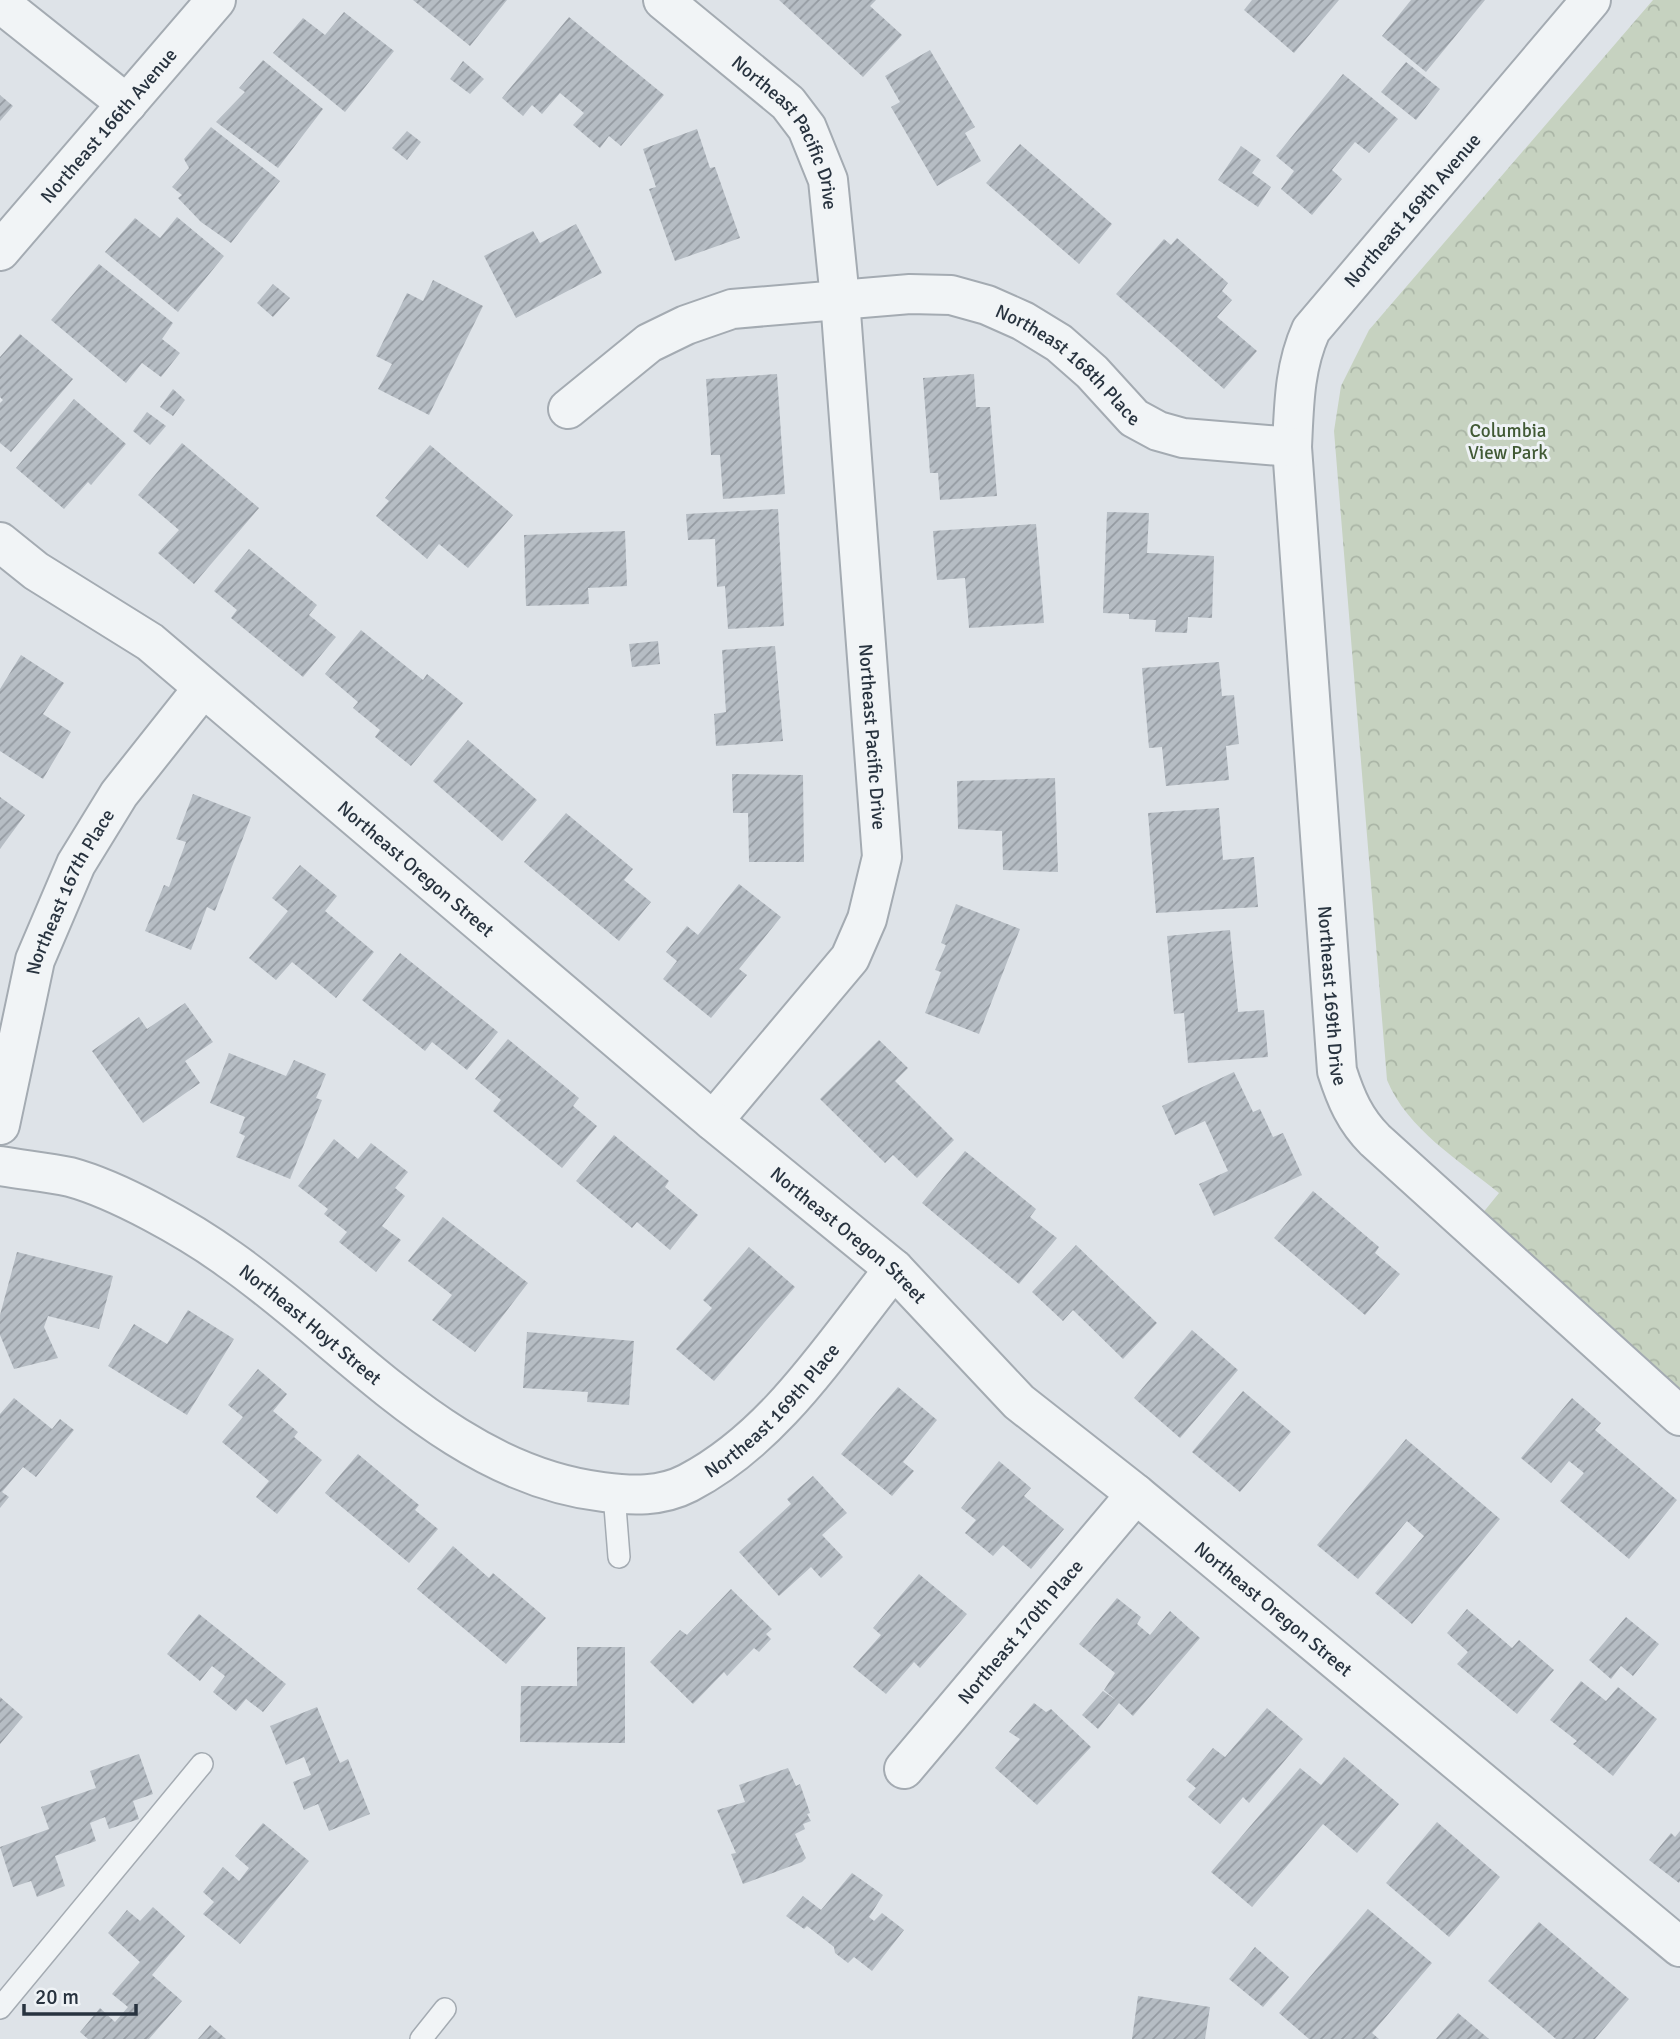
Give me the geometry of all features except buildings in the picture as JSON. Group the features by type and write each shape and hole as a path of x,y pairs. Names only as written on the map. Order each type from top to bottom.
{"street":[{"name":"Northeast 166th Avenue","path":"0,251 216,0"},
{"name":"Northeast Pacific Drive","path":"663,0 788,103 807,128 828,180 841,299 881,857 867,919 850,958 713,1121"},
{"name":"Northeast 169th Avenue","path":"1292,447 1297,369 1311,330 1591,0"},
{"path":"0,3 127,104"},
{"name":"Northeast 168th Place","path":"841,299 909,294 951,295 987,305 1023,321 1059,343 1092,372 1135,418 1158,431 1183,438 1292,447"},
{"path":"568,409 649,343 686,325 732,309 841,299"},
{"name":"Northeast 169th Drive","path":"1292,447 1337,1071 1345,1099 1358,1123 1375,1140 1676,1409"},
{"name":"Northeast Oregon Street","path":"0,542 36,571 150,642 713,1121 894,1269 1019,1402 1136,1494 1680,1947"},
{"name":"Northeast 167th Place","path":"0,1125 35,960 76,864 119,794 203,688"},
{"name":"Northeast Hoyt Street","path":"0,1166 71,1178 132,1203 229,1259 430,1420 496,1460 536,1478 573,1489 614,1494"},
{"name":"Northeast 169th Place","path":"614,1494 651,1495 686,1484 738,1451 769,1424 894,1269"},
{"name":"Northeast 170th Place","path":"904,1769 1136,1494"}],"lane":[{"path":"614,1494 619,1557"},
{"path":"0,2008 202,1765"},
{"path":"421,2039 445,2009"}],"green space":[{"name":"Columbia View Park","path":"1653,0 1680,0 1680,1407 1469,1230 1499,1193 1421,1129 1407,1114 1387,1080 1334,431 1341,386 1369,330"}]}
